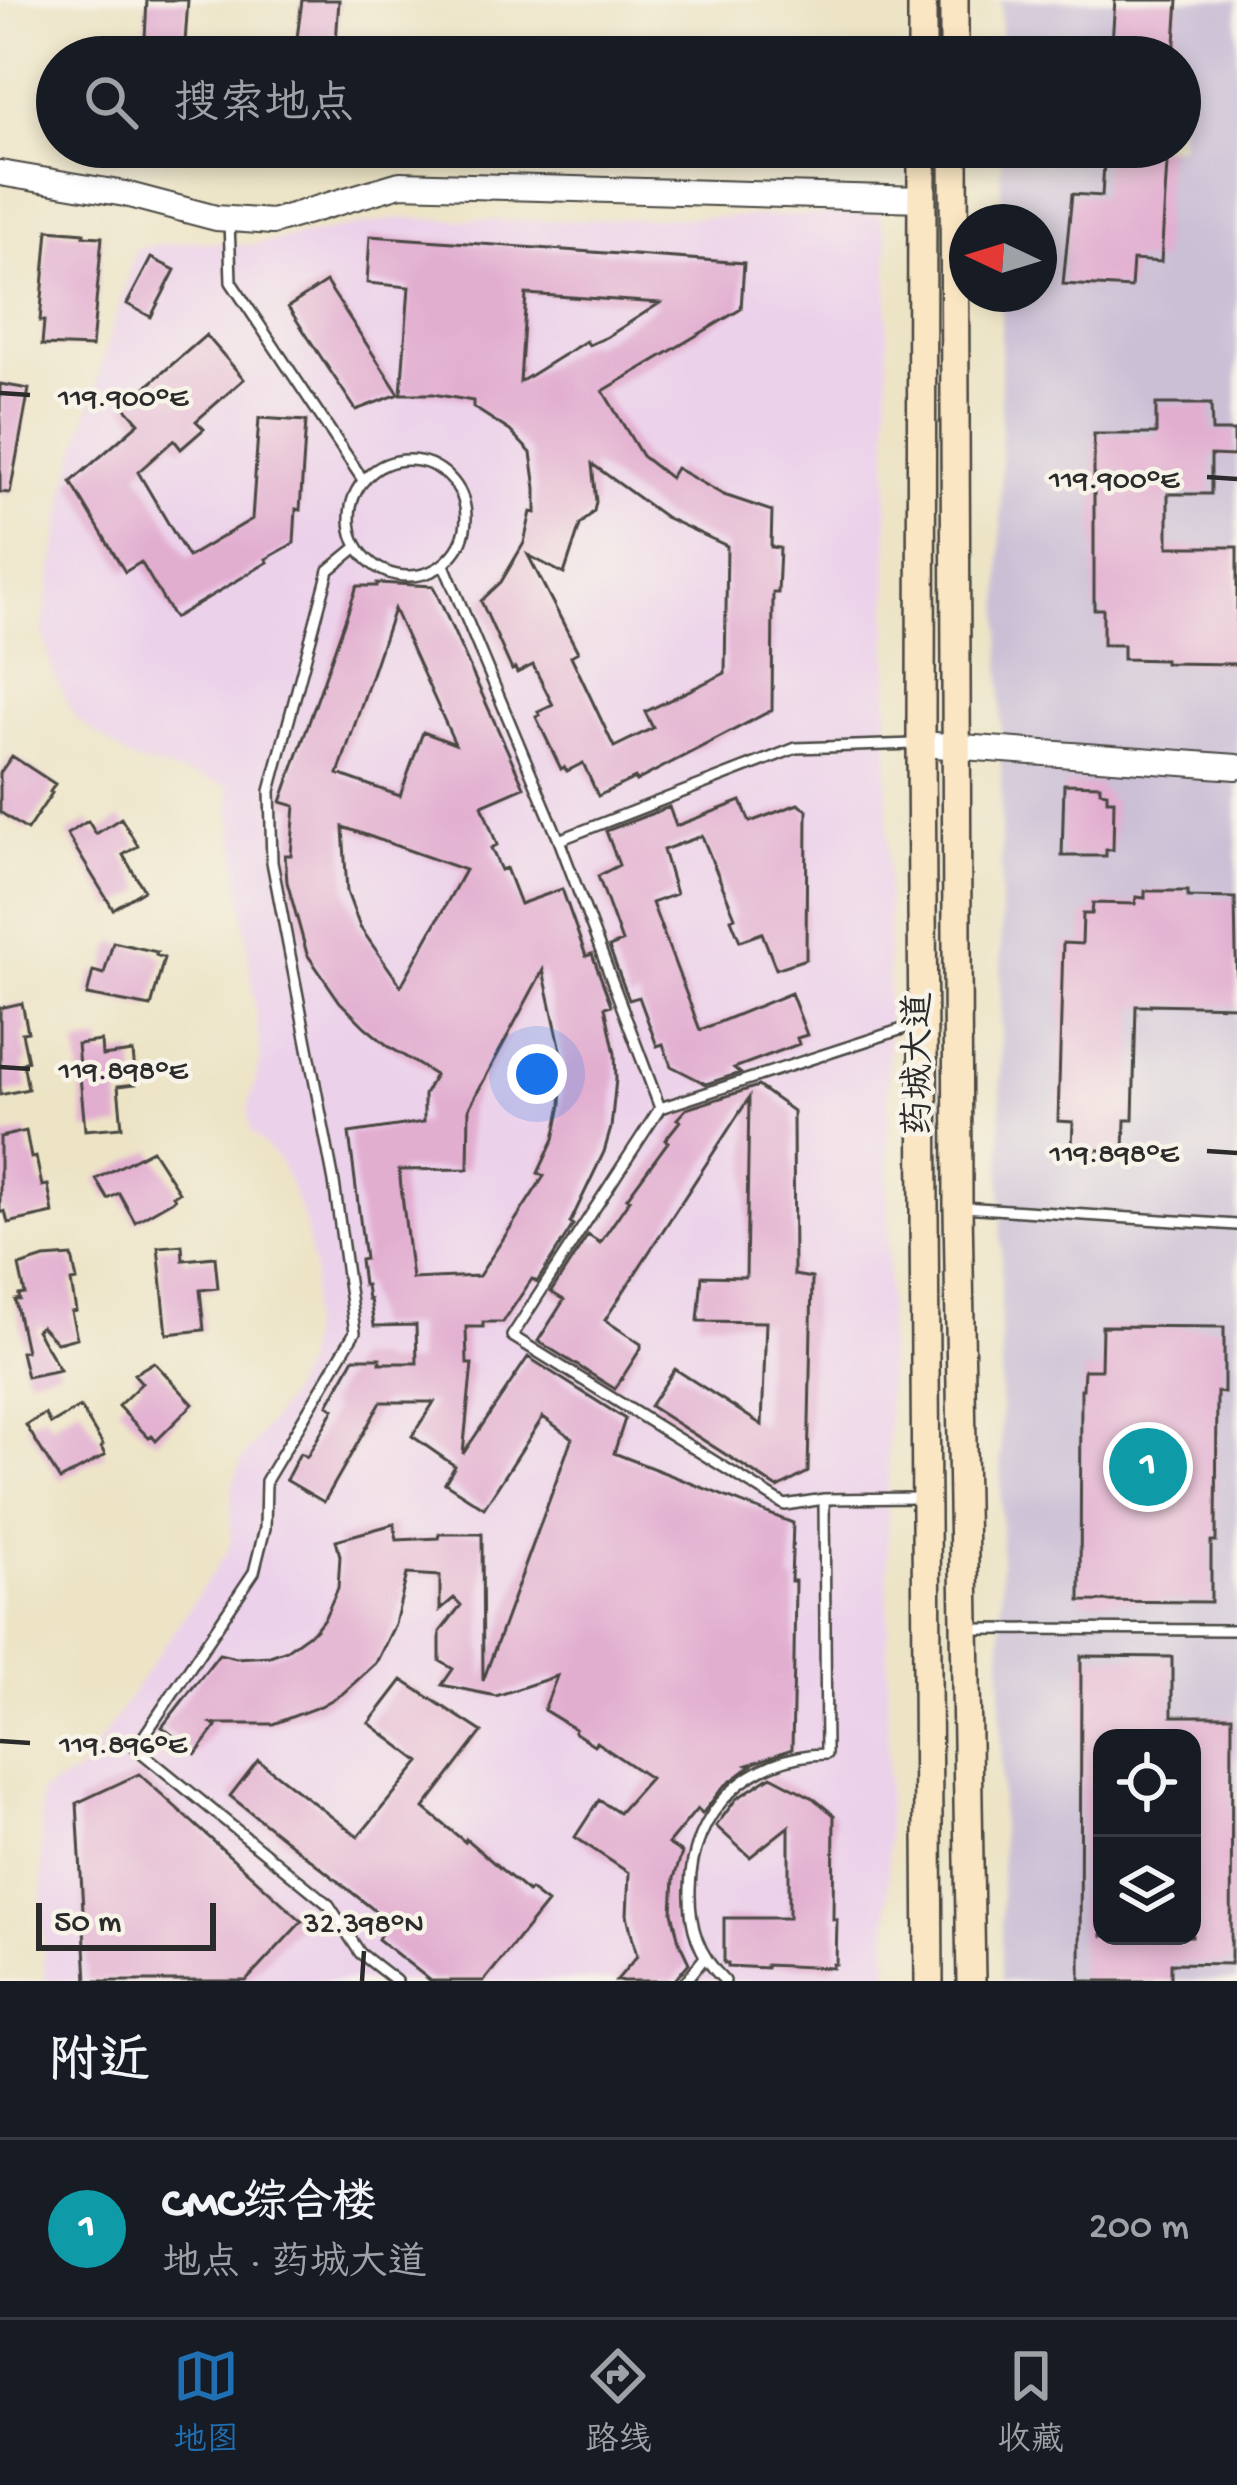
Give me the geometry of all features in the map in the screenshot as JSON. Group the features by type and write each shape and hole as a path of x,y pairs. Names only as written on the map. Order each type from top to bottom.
{"main road":[{"path":"922,0 922,36"},
{"path":"954,36 955,0"},
{"name":"药城大道","path":"922,168 929,1981"},
{"name":"药城大道","path":"954,168 958,1207 971,1981"}],"street":[{"path":"0,173 125,194 217,218 272,222 400,184 922,199"},
{"path":"921,744 1237,767"}],"lane":[{"path":"229,218 231,282 363,480"},
{"path":"399,460 427,462 451,477 467,515 461,543 444,565 418,576 390,574 377,567 352,534 351,506 363,480 399,460"},
{"path":"358,547 329,570 270,791 272,862 334,1182 355,1332 266,1481 265,1528 254,1572 136,1748 329,1905 360,1953 396,1981"},
{"path":"444,565 559,840 660,1108"},
{"path":"559,840 796,748 921,744"},
{"path":"925,1022 660,1108 512,1336 784,1505 824,1499 927,1498"},
{"path":"958,1207 1237,1225"},
{"path":"725,1981 705,1958 692,1927 690,1872 701,1832 724,1797 755,1772 793,1757 826,1754 824,1499"},
{"path":"965,1629 1237,1630"},
{"path":"686,1981 705,1958"}],"shaded area":[{"path":"1001,0 1237,0 1237,1981 1001,1981 1001,312 1057,312 1057,204 1001,204 1001,168 1201,168 1201,36 1001,36"},
{"path":"879,214 888,239 888,1981 44,1981 40,1792 79,1772 230,1547 232,1487 242,1460 286,1399 304,1363 314,1271 303,1217 280,1162 250,1130 248,1108 261,1058 228,785 133,761 75,718 54,675 42,630 67,485 136,248 193,241 249,245 400,218 513,221"}],"building":[{"path":"147,0 188,0 185,36 145,36"},
{"path":"302,0 339,0 336,36 297,36"},
{"path":"1115,0 1178,0 1175,36 1112,36"},
{"path":"1104,168 1167,168 1161,262 1133,260 1131,288 1063,284 1072,194 1102,196"},
{"path":"48,230 102,237 92,347 42,345"},
{"path":"370,236 744,263 741,309 603,391 642,456 670,478 676,468 724,495 772,511 771,547 780,548 778,593 773,593 772,710 598,796 583,763 561,769 536,717 553,705 533,665 517,673 512,670 481,601 501,582 524,543 531,512 536,513 531,453 510,431 473,407 473,401 401,394 409,287 367,283","holes":["526,294 660,303 520,382","592,464 665,517 727,546 725,673 645,712 653,728 614,747 571,656 578,652 528,555 564,574 580,525 594,511"]},
{"path":"151,258 175,270 151,317 127,304"},
{"path":"326,282 399,394 356,410 288,307"},
{"path":"206,335 244,379 196,421 204,429 181,449 174,440 138,472 188,557 252,519 259,418 306,421 300,510 296,509 294,543 174,618 141,562 125,572 71,482 139,423 124,406"},
{"path":"0,384 29,389 10,493 0,492"},
{"path":"1156,404 1211,404 1212,431 1234,431 1234,456 1211,455 1211,494 1168,494 1168,547 1237,547 1237,664 1123,659 1123,645 1103,645 1103,609 1094,609 1094,434 1156,434"},
{"path":"357,586 433,586 524,787 482,805 497,845 491,848 501,870 506,868 520,904 562,889 586,956 592,954 611,1005 605,1007 616,1079 604,1152 573,1225 537,1282 532,1279 503,1322 466,1327 467,1364 472,1364 463,1454 528,1357 625,1419 614,1453 793,1523 792,1749 748,1765 702,1814 697,1809 668,1844 682,1853 674,1878 672,1912 689,1963 674,1981 616,1981 637,1956 627,1915 629,1873 575,1837 599,1800 619,1813 650,1778 544,1710 557,1676 496,1696 442,1685 453,1669 440,1661 440,1632 461,1605 454,1598 440,1610 440,1576 407,1574 395,1624 376,1663 321,1706 273,1724 212,1724 216,1727 196,1754 162,1727 219,1654 270,1656 315,1630 338,1588 336,1540 394,1524 397,1540 482,1534 483,1681 572,1438 543,1417 484,1508 445,1483 455,1466 412,1436 434,1402 381,1402 324,1502 286,1480 300,1453 307,1457 334,1409 328,1405 354,1358 417,1363 416,1325 374,1326 363,1285 360,1260 365,1259 349,1133 424,1122 424,1095 435,1075 365,1027 340,1002 307,954 287,882 285,855 291,855 295,806 281,802","holes":["394,609 455,744 423,732 400,796 338,774","343,827 465,870 401,986 360,927 347,892","543,970 563,1059 554,1139 538,1173 544,1176 479,1276 412,1279 399,1170 468,1169 469,1108"]},
{"path":"12,756 55,784 27,830 0,812 0,773"},
{"path":"1064,784 1100,785 1107,800 1114,800 1113,850 1106,850 1106,856 1062,856"},
{"path":"741,801 750,822 798,804 807,810 806,959 776,969 762,933 740,941 702,836 663,850 676,894 652,903 700,1030 791,993 807,1035 797,1038 799,1044 734,1068 740,1073 706,1084 671,1066 663,1044 657,1046 639,997 629,1000 609,947 622,942 598,876 619,865 606,831 669,807 676,826"},
{"path":"121,818 138,846 123,855 144,890 113,909 67,834 88,821 96,834"},
{"path":"1145,891 1235,898 1237,1006 1136,1006 1133,1120 1125,1120 1124,1151 1072,1149 1073,1122 1058,1121 1063,943 1082,944 1083,914 1092,914 1093,903 1135,904 1136,897 1145,898"},
{"path":"113,942 157,952 164,958 151,1007 87,995 93,971 104,974"},
{"path":"22,1003 28,1032 22,1033 28,1089 0,1095 0,1008"},
{"path":"101,1041 102,1056 133,1052 136,1084 118,1086 122,1127 85,1130 77,1044"},
{"path":"758,1086 793,1111 794,1275 812,1278 808,1472 778,1488 650,1406 675,1369 762,1425 766,1322 698,1321 702,1276 746,1277 749,1098 605,1320 641,1344 615,1389 538,1341 564,1300 551,1292 588,1235 600,1243 668,1142 677,1119 686,1109"},
{"path":"26,1131 42,1186 48,1185 53,1213 8,1223 5,1211 0,1213 0,1137"},
{"path":"152,1150 179,1192 135,1222 119,1193 108,1199 96,1179"},
{"path":"182,1245 183,1260 215,1257 218,1288 200,1290 204,1330 167,1334 158,1247"},
{"path":"72,1256 77,1281 71,1282 76,1311 71,1312 77,1338 57,1343 41,1326 36,1330 60,1370 27,1377 15,1300 25,1294 19,1266"},
{"path":"1102,1326 1224,1327 1224,1393 1217,1392 1211,1602 1080,1601 1081,1389 1084,1370 1101,1370"},
{"path":"154,1362 193,1404 156,1441 118,1406 142,1383 134,1374"},
{"path":"80,1407 105,1455 60,1480 26,1425 45,1414 51,1424"},
{"path":"1081,1656 1172,1657 1172,1716 1232,1716 1231,1964 1171,1963 1171,1981 1080,1981"},
{"path":"402,1680 482,1732 424,1808 547,1903 484,1981 431,1981 378,1939 388,1921 230,1796 258,1760 358,1837 420,1762 369,1723"},
{"path":"139,1774 302,1921 246,1981 87,1981 77,1803"},
{"path":"771,1776 834,1815 833,1919 837,1919 833,1968 724,1963 724,1918 789,1918 789,1826 750,1857 716,1826 736,1799"}],"place":[{"name":"CMC综合楼","path":"1148,1467"}]}
